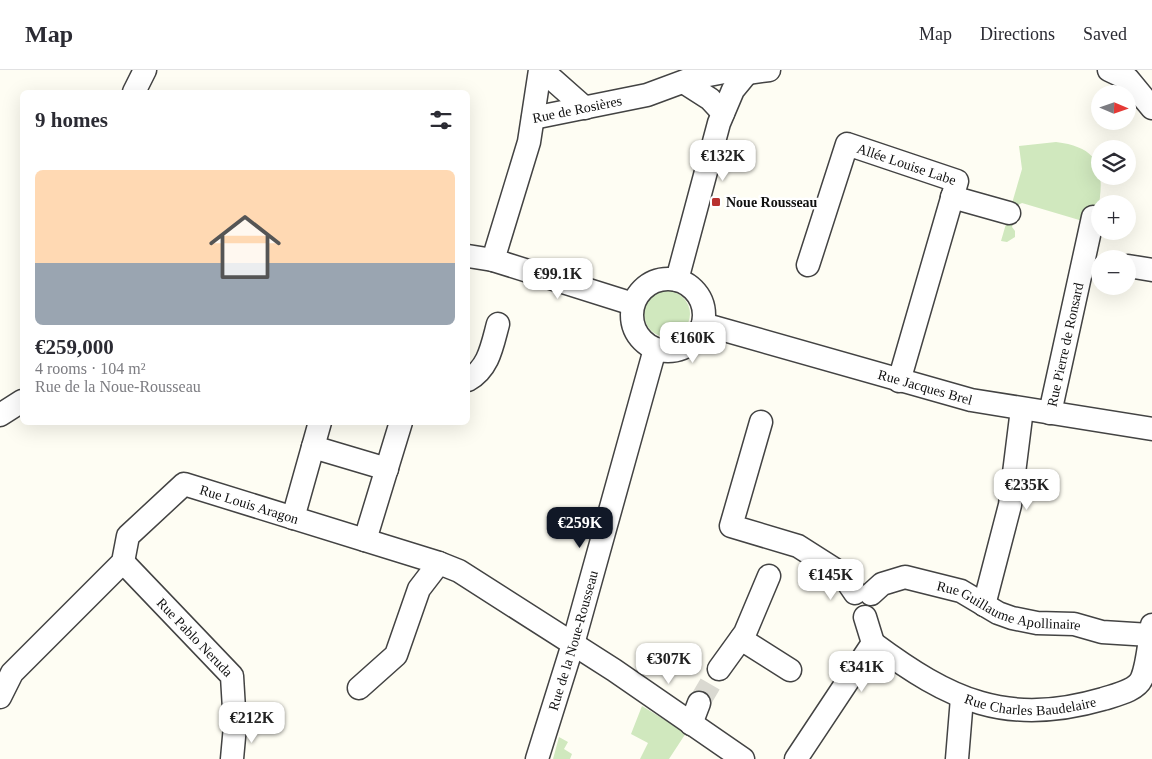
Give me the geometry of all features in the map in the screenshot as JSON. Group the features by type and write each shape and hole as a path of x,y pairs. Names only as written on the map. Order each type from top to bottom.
{"street":[{"path":"135,90 145,70"},
{"path":"541,70 585,108"},
{"path":"533,118 541,70"},
{"path":"1109,70 1128,79 1152,108"},
{"path":"677,280 723,113 732,90 748,71"},
{"name":"Rue de Rosières","path":"493,260 529,142 533,118 647,95 685,83 693,78 748,71"},
{"path":"685,83 710,99 723,113"},
{"name":"Allée Louise Labe","path":"808,265 847,144 956,182 899,381"},
{"name":"Allée Louise Labe","path":"952,198 1009,213"},
{"path":"470,256 493,260 633,309"},
{"name":"Rue Pierre de Ronsard","path":"1050,413 1091,265"},
{"path":"1136,267 1152,270"},
{"path":"659,280 677,280 690,286 699,297 704,310 703,324 697,337 688,346 668,351 655,349 640,339 632,322 637,296 651,283 659,280"},
{"path":"470,379 478,374 485,366 498,324"},
{"name":"Rue Jacques Brel","path":"703,324 971,400 1152,430"},
{"name":"Rue de la Noue-Rousseau","path":"537,759 573,644 655,349"},
{"path":"0,415 20,402"},
{"path":"984,605 1010,505 1022,409"},
{"path":"760,422 732,526 798,546 842,574 863,594 850,600 850,609 856,616 864,618 873,643 796,759"},
{"path":"293,518 319,425"},
{"path":"365,540 400,425"},
{"path":"313,447 387,469"},
{"name":"Rue Louis Aragon","path":"123,562 128,536 184,484 438,563 478,582 743,759"},
{"path":"0,697 12,673 123,562"},
{"name":"Rue Pablo Neruda","path":"123,562 232,676 235,726 232,759"},
{"path":"360,688 396,655 419,589 438,563"},
{"path":"719,669 745,633 769,576"},
{"name":"Rue Guillaume Apollinaire","path":"863,594 882,584 905,577 961,591 984,605 1012,618 1037,623 1074,624 1102,632 1151,630"},
{"name":"Rue Charles Baudelaire","path":"873,643 922,677 962,698 987,707 1041,711 1066,708 1134,688 1142,679 1151,630"},
{"path":"741,639 790,670"},
{"path":"957,759 962,698"},
{"path":"691,724 699,703"}],"green space":[{"path":"1056,142 1072,145 1091,155 1091,185 1101,185 1100,195 1091,195 1091,218 1086,222 1022,203 1018,205 1012,227 1015,231 1015,237 1007,242 1001,241 1022,169 1019,146"},
{"path":"663,291 671,291 680,295 686,301 690,314 686,327 680,333 671,337 663,337 654,333 648,327 644,318 644,310 648,301 654,295"},
{"path":"642,706 686,733 669,759 640,759 648,743 631,734"},
{"path":"559,737 568,742 564,749 572,754 570,759 553,759"}],"tunnel":[{"path":"699,703 719,669"}],"place":[{"name":"Noue Rousseau","path":"716,202"}]}
